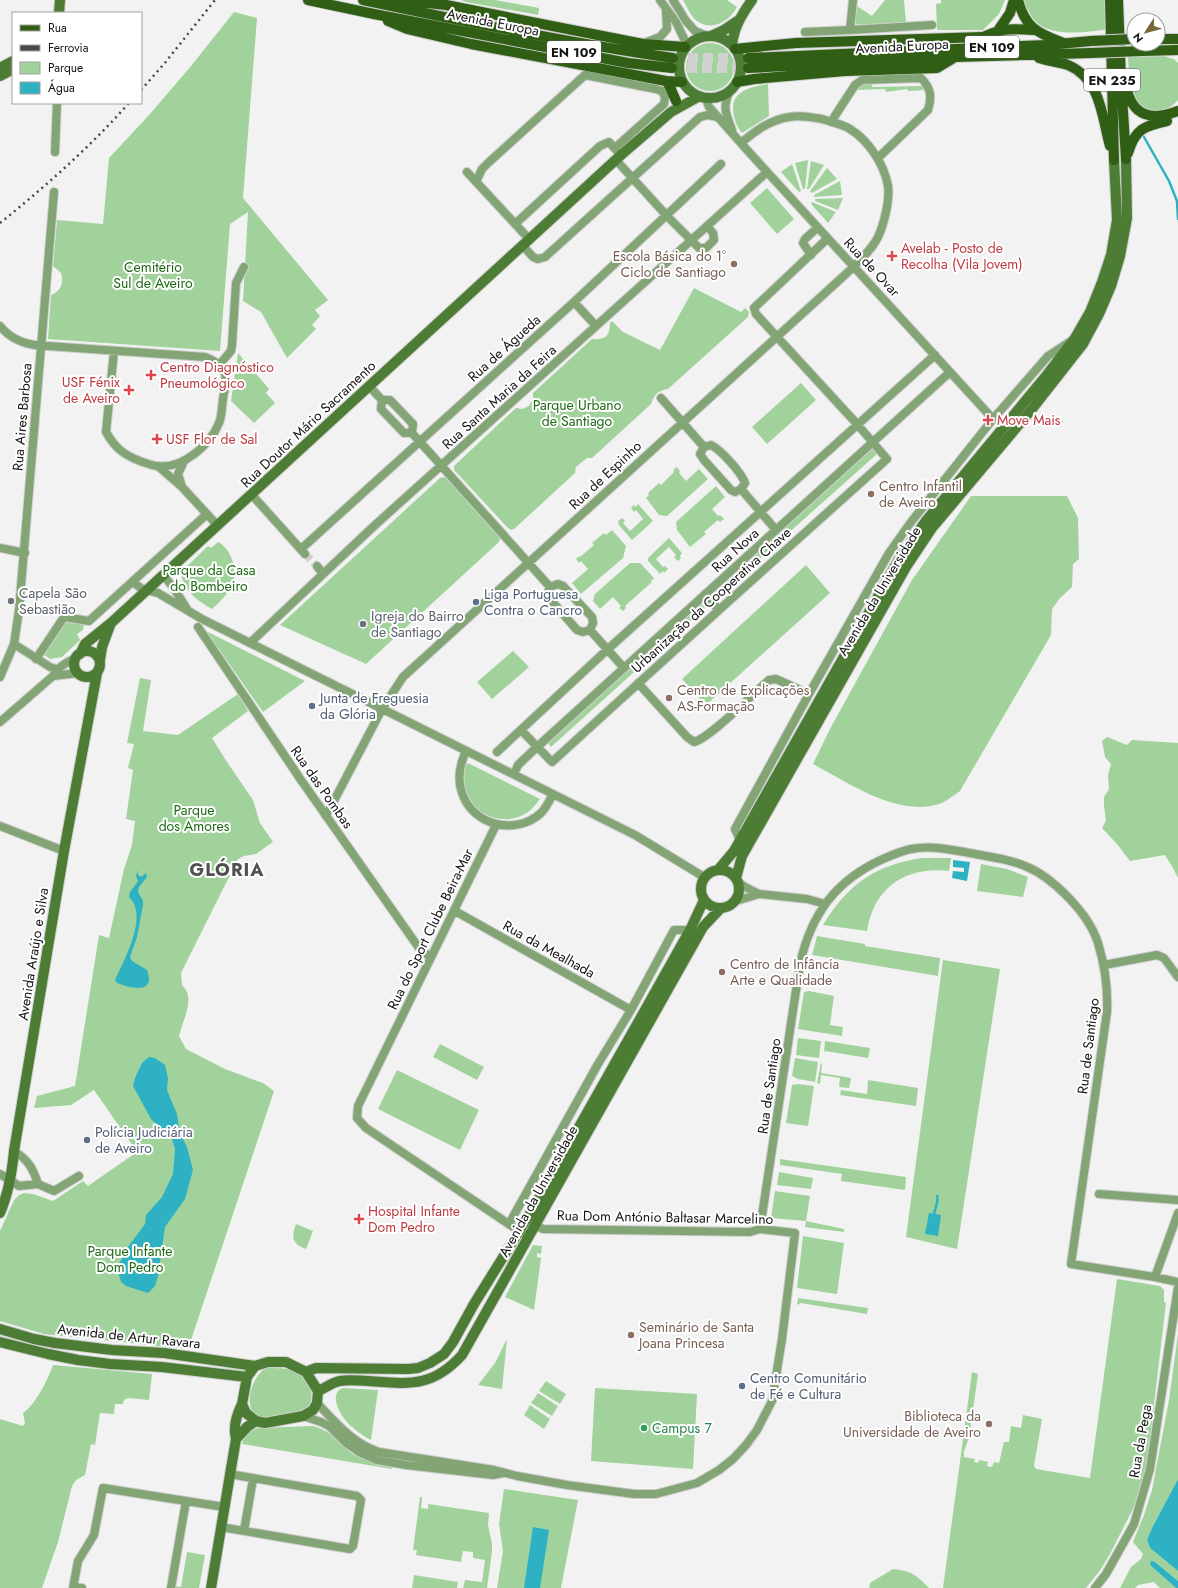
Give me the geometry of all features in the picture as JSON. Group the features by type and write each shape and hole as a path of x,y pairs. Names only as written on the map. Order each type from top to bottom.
{"main road":[{"path":"59,12 60,0"},
{"path":"65,12 66,0"},
{"name":"Avenida Europa","path":"308,0 628,62 672,63 628,51 363,0"},
{"path":"733,47 733,34 739,20 752,0"},
{"path":"1000,29 1010,13 1014,0"},
{"path":"1018,0 1022,14 1034,30 1063,42"},
{"name":"EN 235","path":"1110,0 1114,160"},
{"name":"EN 235","path":"1118,0 1126,159"},
{"path":"380,4 408,1 447,5 643,44 686,46"},
{"path":"374,14 407,29 464,42 683,83"},
{"path":"709,36 724,30 739,20"},
{"path":"920,50 974,41 1000,29 1008,28 1034,30"},
{"path":"709,36 719,37 733,47 739,56 741,65 740,74 737,82 730,91 723,96 702,98 690,92 683,83 679,73 678,64 680,55 686,46 699,37 709,36"},
{"path":"733,47 796,43 982,37"},
{"name":"Avenida Europa","path":"748,58 1047,45 1063,42 1126,39"},
{"path":"1166,39 1178,39"},
{"name":"Avenida Europa","path":"1166,50 1178,50"},
{"name":"Avenida Europa","path":"748,68 955,57 1030,56 1126,51"},
{"path":"1166,52 1178,57"},
{"path":"1030,56 1068,65 1090,82 1098,98 1114,160"},
{"path":"737,82 754,78 845,71 937,68 955,57"},
{"path":"1121,61 1127,92 1133,105 1139,111 1153,117 1167,115 1178,110"},
{"path":"0,68 12,62"},
{"path":"0,76 12,70"},
{"path":"666,81 676,101"},
{"name":"Rua Doutor Mário Sacramento","path":"671,112 683,83"},
{"name":"Rua Doutor Mário Sacramento","path":"78,656 85,644 112,623 527,243 617,154 671,112 702,98"},
{"path":"1167,115 1178,106"},
{"path":"1126,159 1130,143 1137,133 1150,125 1178,116"},
{"name":"Avenida da Universidade","path":"737,880 742,856 906,567 932,528 1032,409 1083,344 1099,314 1111,286 1120,256 1126,226 1126,159"},
{"name":"Avenida da Universidade","path":"718,870 734,851 898,560 925,522 1046,376 1075,338 1090,312 1111,255 1116,220 1114,160"},
{"name":"Rua Doutor Mário Sacramento","path":"100,660 102,647 112,623"},
{"path":"80,675 90,677 97,673 100,667 100,660 92,652 84,652 78,656 74,666 80,675 91,700"},
{"name":"Avenida Araújo e Silva","path":"0,1213 6,1199 11,1180 14,1151 64,851 97,673"},
{"path":"725,870 737,880 739,891 736,901 726,908 714,908 704,900 700,888 704,877 713,871 725,870"},
{"name":"Avenida da Universidade","path":"318,1391 339,1381 422,1382 437,1377 452,1366 462,1355 485,1316 524,1234 690,930 704,900"},
{"name":"Avenida da Universidade","path":"306,1372 316,1368 418,1368 430,1363 444,1354 453,1342 486,1285 524,1234 534,1225 704,927 720,909"},
{"name":"Avenida de Artur Ravara","path":"0,1329 34,1339 55,1343 112,1350 164,1353 256,1366"},
{"name":"Avenida de Artur Ravara","path":"0,1342 78,1360 110,1364 162,1367 247,1378"},
{"path":"211,1588 236,1439 234,1432 242,1404 247,1378 256,1366 268,1362 286,1362 306,1372 318,1391 317,1403 313,1410 303,1416 274,1422 264,1423 256,1421 246,1413 242,1404"},
{"path":"236,1439 247,1427 256,1421"}],"street":[{"path":"433,0 447,5"},
{"path":"660,0 682,34 686,46"},
{"path":"673,0 686,21 695,31 709,36"},
{"path":"850,30 853,0"},
{"path":"643,44 660,37 667,28 666,10"},
{"path":"805,32 932,25"},
{"name":"Rua Doutor Mário Sacramento","path":"476,182 482,170 488,163 585,75 656,89 662,91 665,97 664,104 617,154"},
{"path":"741,143 771,122 788,117 805,116 831,122 850,129 865,142 878,158 928,110 931,102 930,92 927,84 921,78 862,80 855,85 831,122"},
{"name":"Rua de Ovar","path":"730,91 726,100 726,114 733,133"},
{"name":"Rua de Ovar","path":"702,98 817,228 993,419"},
{"path":"55,152 57,104"},
{"path":"467,172 515,224 527,243 533,257 538,259 545,257 700,117 708,115 718,117"},
{"path":"515,224 600,146 609,142 632,178 691,241 700,248 706,248 714,240 713,234 708,226"},
{"name":"Rua de Espinho","path":"326,816 382,709 403,677 854,267 871,249 879,236 884,220 888,187 878,158"},
{"name":"Rua de Águeda","path":"252,495 303,551 420,441 667,216 671,209 721,164"},
{"name":"Rua Santa Maria da Feira","path":"250,643 323,574 767,172"},
{"name":"Rua Aires Barbosa","path":"0,676 14,644 20,610 54,192"},
{"path":"811,255 803,243 805,239 817,228"},
{"path":"827,239 754,308 756,314 872,442"},
{"path":"219,365 231,351 236,283 244,267"},
{"path":"574,302 596,326"},
{"path":"0,326 8,334 20,341 34,345 205,357 219,365 225,374 226,381 220,422 212,437 202,448 184,461 159,467"},
{"name":"Avenida da Universidade","path":"740,840 735,829 889,553 928,499 993,419 1048,356 1075,338"},
{"path":"114,351 106,432 112,443 122,452 133,458 159,467 182,487 218,526"},
{"name":"Rua Nova","path":"497,752 857,424 935,355"},
{"name":"Rua Nova","path":"514,774 518,765 537,747 950,372"},
{"path":"370,386 382,400 381,409 404,433 412,433 420,441 550,587"},
{"path":"661,398 704,447"},
{"path":"382,400 390,400 413,424 412,433"},
{"name":"Urbanização da Cooperativa Chave","path":"537,747 552,762 887,459 872,442"},
{"path":"711,445 717,448 741,474 745,483 741,489 735,492 731,490 704,460 700,454 704,447 711,445"},
{"path":"182,487 178,474 184,461"},
{"path":"741,489 776,530"},
{"path":"36,659 64,617 89,621 207,514"},
{"path":"0,548 24,553"},
{"path":"317,566 323,574"},
{"path":"163,575 173,587 187,610"},
{"path":"133,582 147,590 158,593 202,619 635,835 704,877"},
{"path":"550,587 558,584 563,586 592,617 593,622 590,630"},
{"path":"550,587 548,592 549,598 577,630 583,632 590,630"},
{"path":"705,594 719,610"},
{"name":"Rua das Pombas","path":"198,627 326,816 419,948 430,957"},
{"path":"590,630 624,668"},
{"path":"14,644 54,672 80,675"},
{"path":"0,722 67,661 78,656"},
{"path":"638,683 687,737 694,742 700,740 769,680 776,679 809,694"},
{"path":"521,730 537,747"},
{"path":"466,751 460,772 462,794 466,802 486,821 496,825 507,826 527,821 542,812 553,794"},
{"name":"Rua do Sport Clube Beira-Mar","path":"496,825 455,911 385,1044 358,1106 357,1118 366,1128 524,1234"},
{"path":"0,826 64,851"},
{"name":"Rua de Santiago","path":"760,1229 800,964 807,936 824,904 851,877 873,864 912,849 929,848 954,850 1001,858 1025,866 1045,877 1070,899 1086,920 1098,942 1104,965 1108,992 1107,1012 1071,1264 1155,1277"},
{"path":"737,880 745,887 759,894 807,899 824,904"},
{"path":"736,901 759,894"},
{"name":"Rua da Mealhada","path":"455,911 631,1010"},
{"name":"Avenida da Universidade","path":"509,1224 598,1064 631,1010 674,930 690,930"},
{"path":"1104,965 1157,955 1164,958 1178,976"},
{"path":"14,1151 25,1158 34,1172 38,1184"},
{"path":"0,1174 19,1186 38,1184 54,1191 79,1176"},
{"path":"1099,1194 1178,1200"},
{"path":"1178,1213 1155,1277 1178,1282"},
{"name":"Rua Dom António Baltasar Marcelino","path":"503,1473 567,1485 634,1494 656,1494 697,1483 719,1470 733,1459 757,1430 772,1401 782,1339 795,1233 760,1229 750,1232 543,1229 534,1225"},
{"name":"Rua da Pega","path":"1095,1588 1106,1574 1134,1524 1150,1469 1178,1287"},
{"path":"317,1403 344,1431 361,1445 369,1449 379,1452 494,1470 503,1473"},
{"path":"303,1416 329,1426 346,1443 359,1452 377,1460 406,1465 493,1475 503,1473"},
{"path":"221,1527 350,1549 353,1546 361,1500 357,1496 229,1474"},
{"path":"244,1531 253,1479"},
{"path":"82,1588 73,1587 78,1561 94,1535 103,1488 224,1507"},
{"path":"171,1588 186,1501"}],"green space":[{"path":"461,0 495,0 539,8 538,15 466,2"},
{"path":"683,0 727,0 737,7 730,17 720,23 709,25 697,21 689,12"},
{"path":"885,0 904,0 906,23 856,24 854,17 857,6 872,16"},
{"path":"941,0 1005,0 999,14 983,30 937,30 936,4 941,3"},
{"path":"1022,0 1107,0 1109,29 1081,32 1060,32 1050,30 1035,21 1027,8 1024,9"},
{"name":"Cemitério Sul de Aveiro","path":"234,12 257,18 243,198 328,300 315,310 320,316 312,325 316,329 287,358 261,312 243,301 248,212 230,224 220,351 48,339 51,295 59,289 62,283 61,273 53,266 57,220 103,224 109,158 150,114"},
{"path":"705,43 715,43 724,47 730,53 733,58 733,76 724,87 715,91 705,91 696,87 690,81 686,72 686,62 690,53 696,47"},
{"path":"1160,55 1174,59 1178,63 1178,100 1169,108 1153,111 1138,102 1133,95 1129,83 1128,57"},
{"path":"873,82 872,87 923,86 927,90 908,91 907,89 886,92 885,89 856,90 861,83"},
{"path":"768,84 769,116 742,133 735,120 733,104 735,99 745,90"},
{"path":"808,160 805,189 803,189 795,163"},
{"path":"811,161 824,165 809,189 807,189"},
{"path":"792,164 801,191 799,192 781,172"},
{"path":"827,168 837,179 812,193 810,191"},
{"path":"840,181 842,195 814,197 814,195"},
{"path":"767,188 794,219 777,234 750,203"},
{"path":"843,198 838,210 815,201 815,199"},
{"path":"812,202 836,212 828,223 811,204"},
{"name":"Parque Urbano de Santiago","path":"694,288 741,312 745,308 749,312 748,317 668,389 657,394 651,404 592,458 587,458 576,467 575,473 514,529 511,530 508,528 454,470 454,466 516,408 522,409 529,406 533,399 533,393 592,339 600,339 606,336 612,321 623,332 660,350"},
{"path":"238,353 269,389 266,393 275,403 254,423 231,401"},
{"path":"801,383 816,400 767,444 752,427"},
{"path":"872,448 877,454 721,593 717,588"},
{"path":"677,467 680,471 679,473 686,481 699,469 708,479 667,516 659,515 646,498 649,495 648,493 659,483 661,485"},
{"path":"440,478 446,478 499,536 499,542 366,664 280,625"},
{"path":"716,486 725,497 712,509 718,516 720,515 724,519 720,522 718,520 704,532 706,534 690,547 677,530 676,522"},
{"path":"971,496 1067,496 1078,518 1079,559 1073,564 1072,587 1060,598 1052,609 1051,635 960,791 942,803 923,807 907,806 890,802 874,796 813,764 831,727 912,580"},
{"path":"638,504 653,521 632,540 618,524 618,521 622,518 625,521 623,523 630,531 643,519 636,510 634,512 631,508 634,505 636,507"},
{"path":"612,530 626,546 623,558 581,594 572,583 588,569 581,561 579,563 576,559 594,545 592,543 604,533 606,535"},
{"path":"669,538 682,553 680,556 681,558 678,561 674,557 676,555 669,547 656,559 663,567 665,566 668,569 664,573 663,571 660,574 648,561 648,558"},
{"name":"Parque da Casa do Bombeiro","path":"218,542 227,549 229,553 233,563 234,579 228,592 212,609 201,602 188,590 180,573 208,546 211,548"},
{"path":"630,563 640,563 654,578 651,581 652,582 625,606 626,608 623,611 619,608 621,606 613,597 600,609 593,601 595,594"},
{"path":"806,565 830,593 706,705 682,679"},
{"path":"700,602 705,608 551,747 547,742"},
{"path":"66,622 84,624 83,630 77,634 80,640 62,657 50,659 43,654"},
{"path":"206,631 305,681 263,712"},
{"path":"513,651 529,667 492,699 477,682"},
{"name":"Parque Infante Dom Pedro","path":"140,678 151,680 143,731 178,735 238,694 248,711 212,738 253,800 260,823 273,842 256,854 244,856 238,859 181,973 182,985 186,990 188,1002 179,1036 186,1049 225,1069 263,1083 274,1091 188,1349 44,1334 0,1321 0,1231 14,1200 19,1195 24,1193 33,1194 53,1201 83,1181 88,1186 137,1152 94,1090 71,1105 34,1108 37,1096 75,1086 99,935 109,938 124,869 132,845 135,821 126,819 133,770 128,768 134,744 127,743"},
{"path":"1107,737 1127,745 1132,740 1178,743 1178,878 1165,855 1130,861 1102,828 1106,821 1104,797 1109,789 1108,775 1111,764 1105,757 1102,741"},
{"path":"468,763 540,799 529,811 517,817 500,819 484,813 471,802 466,791 464,784 464,773 465,766"},
{"path":"923,858 951,858 949,871 933,870 919,872 906,876 894,883 885,891 877,902 867,931 823,925 842,898 864,879 891,865"},
{"path":"981,864 1007,869 1028,877 1023,897 977,891"},
{"path":"817,936 865,944 865,946 940,958 938,976 812,955"},
{"path":"943,960 1000,969 957,1249 906,1237"},
{"path":"809,991 834,996 830,1025 843,1027 842,1036 798,1029 804,992"},
{"path":"798,1038 821,1041 819,1058 796,1055"},
{"path":"825,1041 870,1048 868,1058 825,1051 824,1053"},
{"path":"440,1044 484,1067 477,1080 433,1057"},
{"path":"795,1058 818,1062 815,1082 798,1079 792,1076"},
{"path":"821,1063 821,1073 851,1078 849,1088 839,1087 840,1078 821,1075 820,1084 817,1083"},
{"path":"397,1070 479,1110 460,1150 378,1109"},
{"path":"868,1080 918,1088 916,1106 840,1095 841,1090 867,1094"},
{"path":"798,1084 814,1086 808,1126 786,1123 792,1085"},
{"path":"780,1159 906,1177 905,1190 841,1181 842,1174 780,1165"},
{"path":"779,1172 813,1178 811,1189 777,1185"},
{"path":"775,1191 810,1196 806,1221 771,1218"},
{"path":"806,1221 844,1229 844,1232 805,1227"},
{"path":"296,1224 313,1231 306,1249 298,1245 294,1240 293,1233"},
{"path":"803,1236 844,1243 837,1294 797,1288"},
{"path":"533,1245 542,1246 541,1254 537,1253 537,1257 541,1258 534,1310 505,1297"},
{"path":"1117,1279 1160,1286 1164,1290 1164,1302 1166,1303 1146,1472 1138,1499 1110,1554 1101,1569 1086,1588 943,1588 972,1372 978,1374 969,1438 964,1451 964,1457 975,1459 974,1462 978,1463 979,1460 988,1462 987,1466 992,1467 994,1462 999,1463 1004,1442 1009,1442 1011,1426 1021,1428 1023,1415 1042,1419 1034,1466 1036,1469 1090,1478"},
{"path":"798,1298 868,1308 867,1314 801,1303 797,1305"},
{"path":"1178,1334 1178,1479 1147,1540 1150,1548 1178,1571 1178,1581 1155,1562 1151,1566 1176,1588 1160,1588 1154,1582 1138,1585 1135,1588 1120,1588 1131,1567 1141,1559 1143,1554 1133,1542 1152,1490 1169,1400"},
{"path":"507,1339 502,1389 478,1385 495,1363"},
{"path":"53,1365 152,1374 149,1400 128,1398 124,1400 123,1404 115,1404 114,1414 100,1413 95,1445 91,1444 85,1475 76,1480 72,1486 58,1542 42,1588 0,1588 0,1419 23,1426 25,1423 23,1413 37,1398"},
{"path":"267,1368 283,1368 292,1370 303,1376 310,1387 311,1394 309,1405 304,1410 278,1416 264,1417 256,1415 252,1410 250,1403 250,1394 256,1378"},
{"path":"546,1381 566,1394 560,1404 539,1391"},
{"path":"343,1388 378,1390 371,1440 363,1436 344,1419 336,1401 338,1391"},
{"name":"Campus 7","path":"595,1388 697,1394 693,1469 591,1461"},
{"path":"538,1393 558,1406 552,1416 531,1403"},
{"path":"530,1405 550,1419 544,1429 524,1415"},
{"path":"312,1426 330,1434 353,1454 367,1460 392,1467 392,1469 242,1444 248,1433 259,1428"},
{"path":"504,1489 578,1500 561,1588 497,1588 503,1551 499,1524"},
{"path":"420,1497 422,1497 421,1508 428,1509 428,1504 489,1513 488,1525 492,1552 487,1588 463,1588 465,1580 482,1582 485,1560 473,1558 473,1552 463,1551 461,1562 416,1555 417,1550 413,1550"},
{"path":"187,1552 205,1555 199,1588 175,1588 175,1586 181,1587"},
{"path":"893,1569 913,1574 929,1588 869,1588 870,1583"},
{"path":"414,1575 458,1582 457,1588 412,1588"}],"water":[{"path":"953,860 970,862 967,881 952,878 953,871 964,872 964,868 953,867"},
{"path":"138,870 138,875 141,877 146,873 147,877 139,887 138,892 143,901 143,905 137,937 130,957 132,961 147,970 149,978 148,983 145,986 135,988 117,983 115,980 129,950 136,926 137,915 135,905 129,897 130,892 138,881 136,876"},
{"path":"149,1057 155,1058 165,1065 168,1078 167,1090 177,1114 180,1133 187,1147 193,1170 185,1199 165,1227 158,1276 155,1286 148,1293 126,1286 121,1282 119,1275 120,1262 128,1247 145,1224 146,1215 162,1197 173,1174 175,1149 172,1139 151,1119 133,1086 142,1063"},
{"path":"929,1213 941,1215 938,1236 925,1234"},
{"path":"1178,1479 1178,1571 1150,1548 1147,1540"},
{"path":"533,1527 549,1530 540,1588 524,1588"},
{"path":"1151,1561 1155,1562 1178,1581 1178,1588 1176,1588 1151,1566"}],"waterway":[{"path":"1144,137 1169,181 1177,201 1178,219"},
{"path":"934,1214 937,1196"}],"tunnel":[{"path":"673,58 748,58"},
{"path":"672,68 748,68"},
{"path":"305,554 317,566"}],"railway":[{"path":"142,89 164,64 215,0"},
{"path":"0,223 67,166 128,104"}],"place":[{"name":"Avelab - Posto de Recolha (Vila Jovem)","path":"892,256"},
{"name":"Escola Básica do 1° Ciclo de Santiago","path":"734,264"},
{"name":"Centro Diagnóstico Pneumológico","path":"151,375"},
{"name":"USF Fénix de Aveiro","path":"129,390"},
{"name":"Move Mais","path":"988,420"},
{"name":"USF Flor de Sal","path":"157,439"},
{"name":"Centro Infantil de Aveiro","path":"871,494"},
{"name":"Capela São Sebastião","path":"11,601"},
{"name":"Liga Portuguesa Contra o Cancro","path":"476,602"},
{"name":"Igreja do Bairro de Santiago","path":"363,624"},
{"name":"Centro de Explicações AS-Formação","path":"669,698"},
{"name":"Junta de Freguesia da Glória","path":"312,706"},
{"name":"Centro de Infância Arte e Qualidade","path":"722,972"},
{"name":"Polícia Judiciária de Aveiro","path":"87,1140"},
{"name":"Hospital Infante Dom Pedro","path":"359,1219"},
{"name":"Seminário de Santa Joana Princesa","path":"631,1335"},
{"name":"Centro Comunitário de Fé e Cultura","path":"742,1386"},
{"name":"Biblioteca da Universidade de Aveiro","path":"989,1424"},
{"name":"Campus 7","path":"644,1428"}],"district":[{"name":"GLÓRIA","path":"227,870"}],"park label":[{"name":"Parque dos Amores","path":"194,818"}]}
